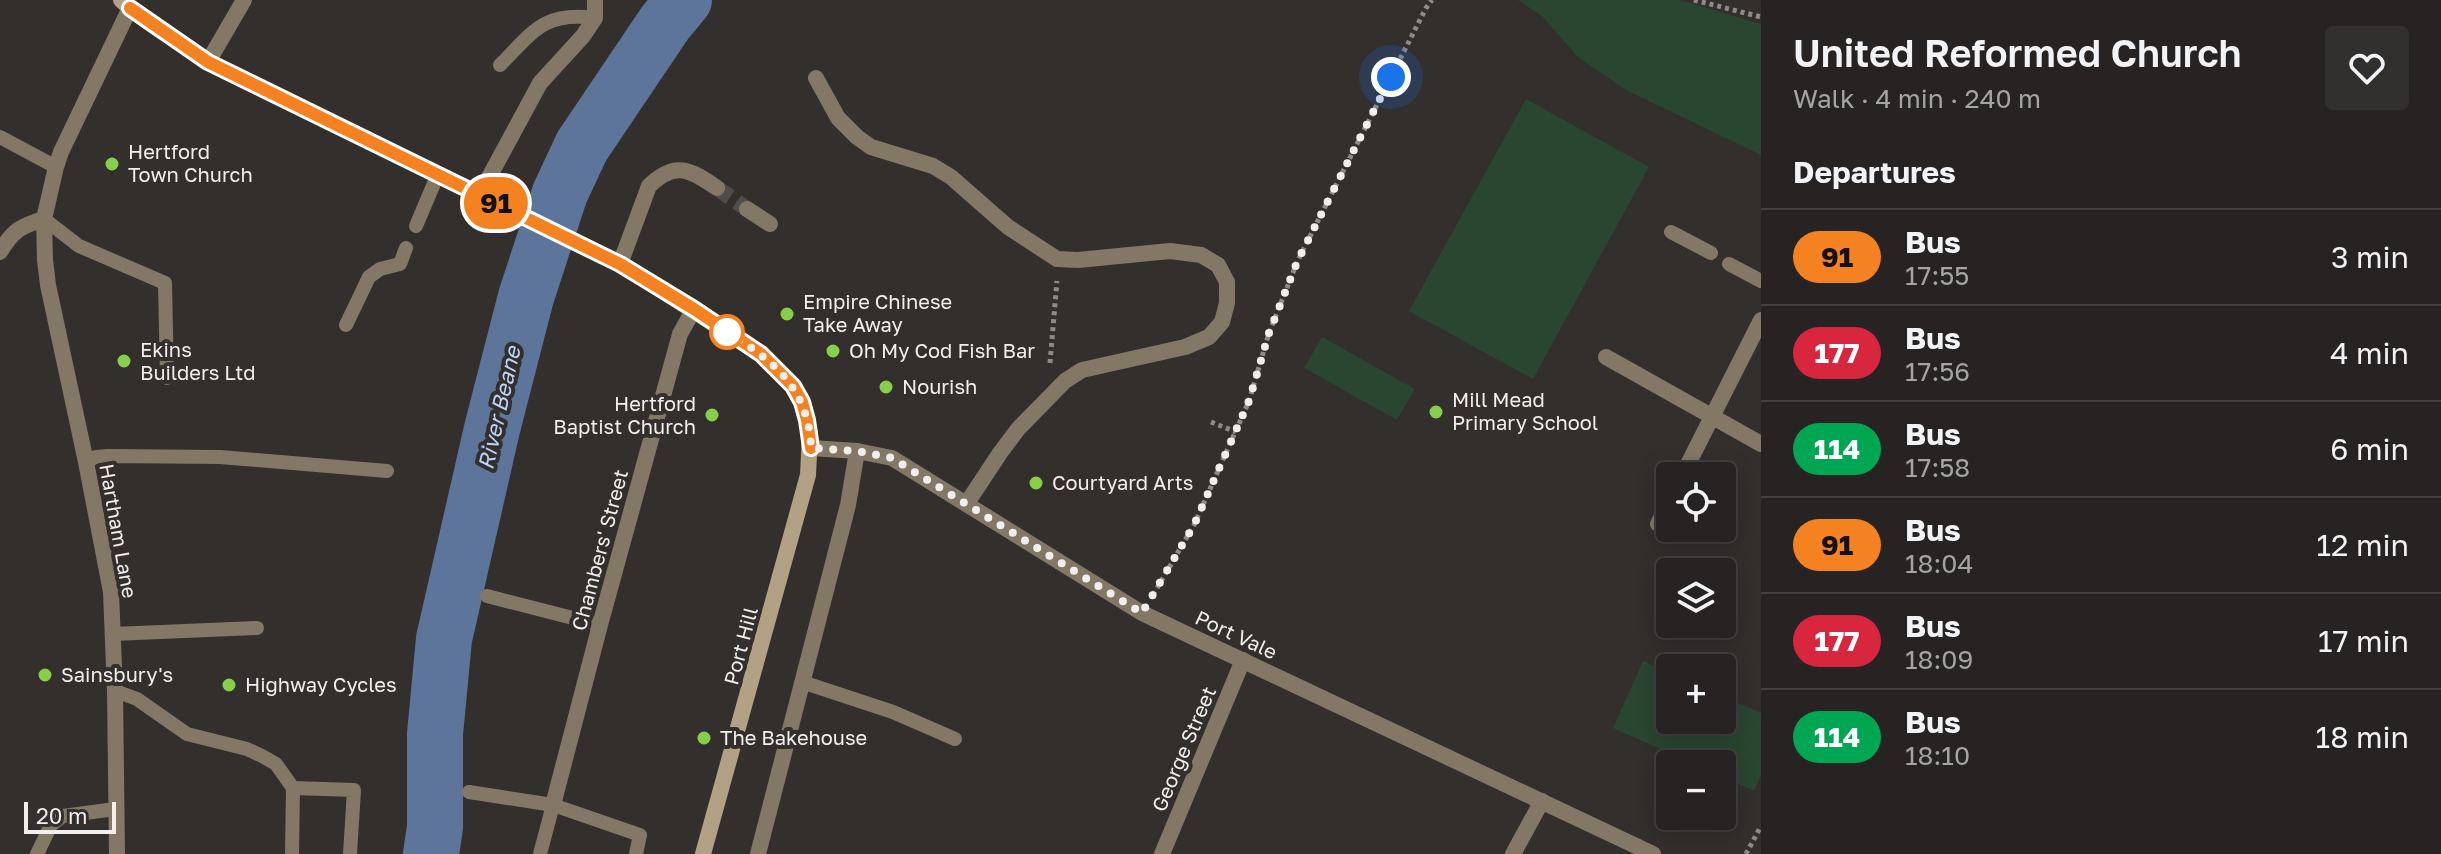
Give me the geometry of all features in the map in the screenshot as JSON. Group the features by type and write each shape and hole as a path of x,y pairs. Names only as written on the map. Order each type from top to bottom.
{"main road":[{"name":"Port Hill","path":"126,4 208,62 620,264 761,354 793,386 807,420 811,448 808,475 703,854"}],"street":[{"path":"208,62 244,0"},
{"path":"480,194 540,83 583,36 595,18 595,0"},
{"name":"Hartham Lane","path":"117,854 111,592 48,285 44,219 61,152 126,4"},
{"path":"816,78 838,118 857,137 871,147 933,166 1008,227 1057,259 1078,260 1170,251 1201,255 1218,265 1227,282 1227,303 1222,322 1209,337 1185,347 1104,363 1082,370 1065,381 1018,429 967,503"},
{"path":"620,264 649,186 659,177 683,170 695,173 717,188"},
{"path":"747,209 770,224"},
{"path":"0,252 9,237 22,226 44,219"},
{"name":"Chambers' Street","path":"553,805 680,334 694,309"},
{"path":"1689,462 1761,320"},
{"path":"1606,357 1761,444"},
{"name":"Port Vale","path":"811,448 857,451 892,458 1142,613 1653,854"},
{"path":"758,854 848,505 857,451"},
{"name":"George Street","path":"1162,854 1243,660"},
{"path":"1513,854 1542,801"}],"lane":[{"path":"500,65 540,25 575,15 595,18"},
{"path":"0,137 56,167"},
{"path":"416,226 438,174"},
{"path":"44,219 79,246 165,283 167,378"},
{"path":"1671,232 1711,253"},
{"path":"346,325 369,277 380,269 400,264 406,248"},
{"path":"1729,264 1761,281"},
{"path":"86,462 108,456 220,457 387,471"},
{"path":"487,596 600,625"},
{"path":"113,634 257,628"},
{"path":"802,682 893,712 955,739"},
{"path":"115,691 137,699 187,734 247,749 276,764 293,788 292,854"},
{"path":"293,788 354,790 350,854"},
{"path":"469,792 553,805 640,835 636,854"},
{"path":"540,854 553,805"},
{"path":"37,854 51,825 63,816 115,809"}],"path":[{"path":"1142,613 1194,525 1236,432 1249,401 1269,333 1298,260 1432,0"},
{"path":"1694,0 1761,17"},
{"path":"1041,407 1057,301 1057,259"},
{"path":"1211,422 1236,432"},
{"path":"1746,854 1761,826"}],"green space":[{"path":"1518,0 1680,0 1761,24 1761,155 1626,90 1579,58 1543,17"},
{"path":"1526,99 1649,167 1533,379 1409,311"},
{"path":"1322,337 1415,389 1397,420 1304,368"},
{"path":"1643,661 1656,667 1656,734 1736,734 1736,702 1761,713 1761,775 1754,791 1736,783 1736,750 1662,750 1613,728"}],"waterway":[{"name":"River Beane","path":"431,854 435,827 435,734 444,639 526,297 560,193 582,146 665,23 684,0"}],"tunnel":[{"path":"717,188 747,209"}],"bus line":[{"name":"91","path":"130,8 208,62 620,264 694,309 761,354 793,386 802,402 811,448"}],"place":[{"name":"Hertford Town Church","path":"112,164"},
{"name":"Empire Chinese Take Away","path":"787,314"},
{"name":"Oh My Cod Fish Bar","path":"833,351"},
{"name":"Ekins Builders Ltd","path":"124,361"},
{"name":"Nourish","path":"886,387"},
{"name":"Mill Mead Primary School","path":"1436,412"},
{"name":"Hertford Baptist Church","path":"712,415"},
{"name":"Courtyard Arts","path":"1036,483"},
{"name":"Sainsbury's","path":"45,675"},
{"name":"Highway Cycles","path":"229,685"},
{"name":"The Bakehouse","path":"704,738"}],"route":[{"path":"727,332 761,354 793,386 802,402 811,448 857,451 892,458 1142,613 1194,525 1249,401 1269,333 1298,260 1391,77"}]}
